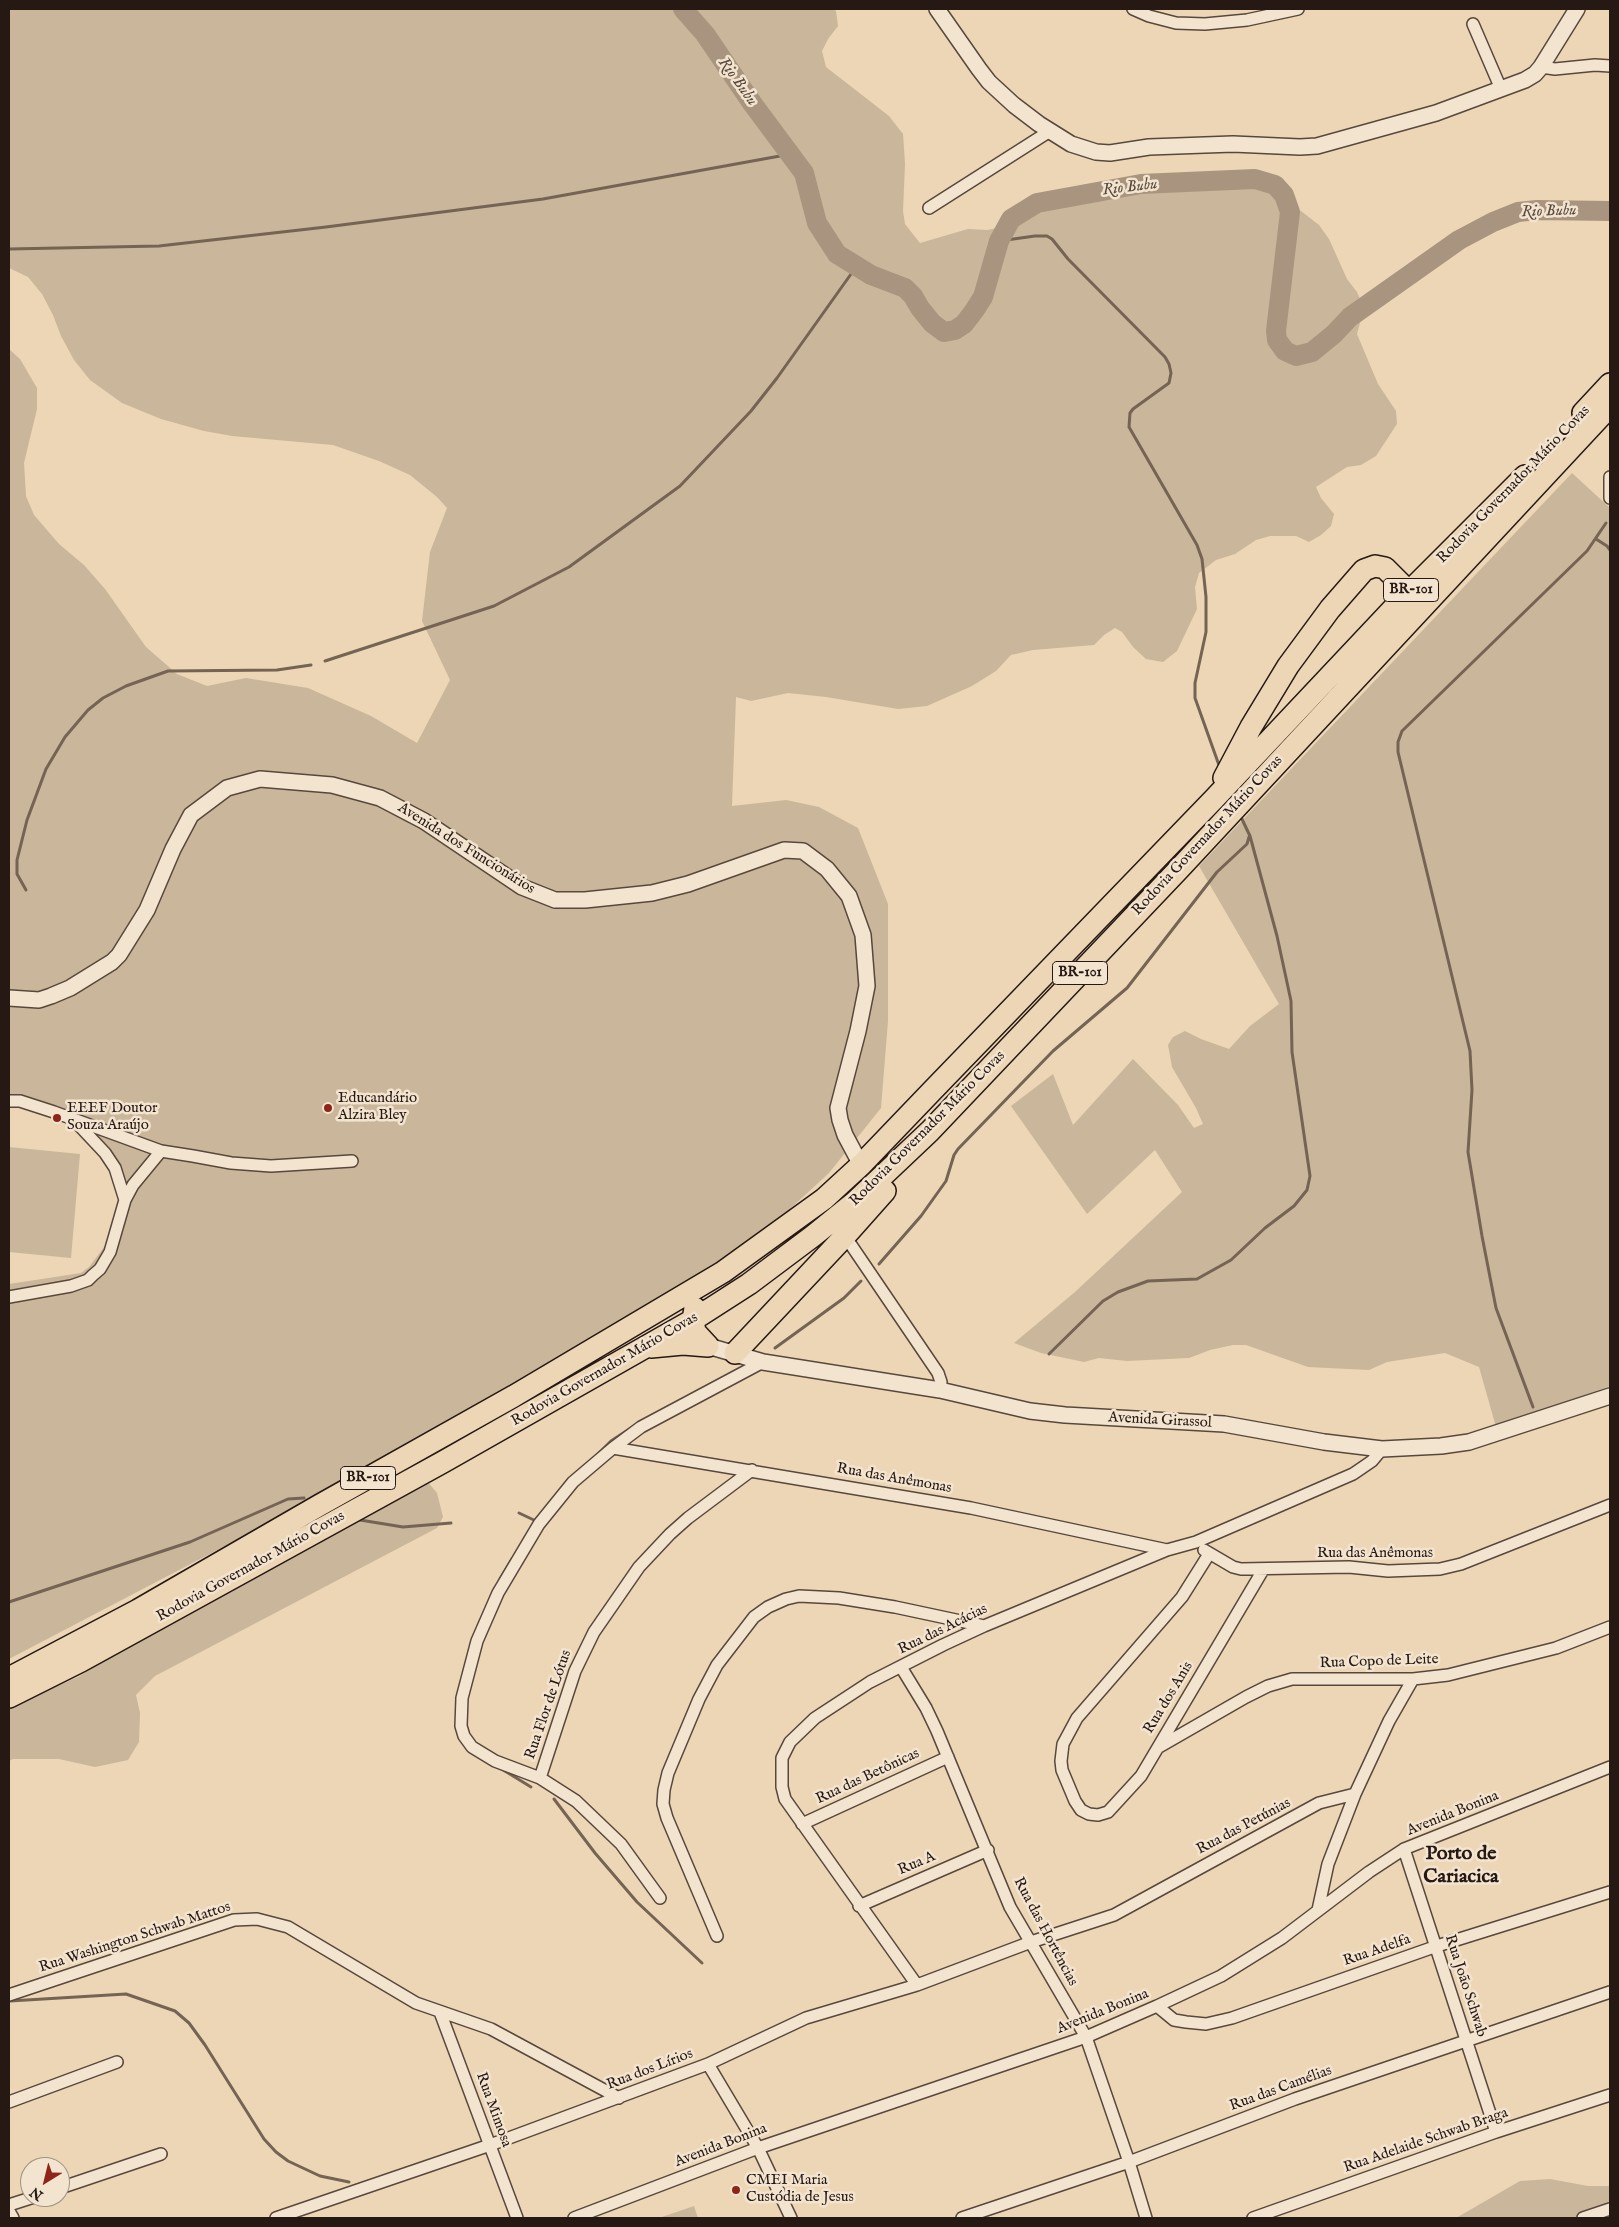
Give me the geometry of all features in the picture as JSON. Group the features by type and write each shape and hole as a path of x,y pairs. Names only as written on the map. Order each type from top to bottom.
{"highway":[{"name":"Rodovia Governador Mário Covas","path":"9,1678 138,1610 522,1391 723,1272 755,1251 824,1199 861,1165 1214,799 1409,592 1524,477 1610,384"},
{"name":"Rodovia Governador Mário Covas","path":"9,1696 81,1662 443,1462 692,1320 749,1284 813,1236 855,1202 930,1131 1179,869 1610,406"},
{"path":"1214,799 1234,758 1269,696 1308,637 1352,581 1364,570 1380,566 1385,568 1409,592 1413,599 1412,607 1288,737 1275,764"},
{"path":"735,1353 845,1236 912,1161 930,1131"},
{"path":"708,1346 695,1332 692,1320 697,1302 704,1293 819,1216 824,1210 824,1199"},
{"path":"643,1348 683,1344 708,1346"}],"street":[{"path":"937,9 989,82 1014,105 1050,131 1082,148 1110,152 1149,147 1233,144 1317,146 1436,113 1525,80 1542,67 1577,9"},
{"path":"1133,9 1149,16 1176,23 1205,24 1247,20 1298,9"},
{"path":"1473,24 1502,88"},
{"path":"1542,67 1555,70 1594,65 1610,66"},
{"path":"928,208 1050,131"},
{"path":"1610,477 1610,498"},
{"name":"Avenida dos Funcionários","path":"9,998 39,1000 51,996 70,988 115,958 147,910 173,849 191,816 226,788 235,784 260,779 332,785 380,798 424,821 522,887 555,900 585,900 652,893 688,884 784,850 803,851 827,868 849,896 863,935 866,986 858,1031 838,1108 845,1135 861,1165"},
{"path":"9,1092 14,1101 161,1150 231,1163 271,1166 352,1161"},
{"path":"73,1120 105,1152 116,1172 125,1200"},
{"path":"9,1296 71,1286 88,1280 100,1269 110,1252 125,1200 138,1177 161,1150"},
{"path":"845,1236 938,1374 941,1382 940,1390"},
{"name":"Avenida Girassol","path":"708,1346 763,1362 940,1390 1030,1411 1065,1416 1224,1424 1324,1442 1382,1449 1441,1446 1469,1442 1610,1396"},
{"path":"660,1898 640,1869 600,1823 576,1801 540,1778 495,1761 472,1746 464,1736 461,1726 462,1698 477,1641 498,1593 540,1524 573,1482 641,1427 763,1362"},
{"name":"Rua das Anêmonas","path":"613,1448 971,1508 1167,1550"},
{"name":"Rua das Acácias","path":"917,1985 859,1906 785,1799 782,1787 782,1758 790,1742 815,1718 870,1682 984,1626 1167,1550 1196,1542 1353,1474 1372,1460 1382,1449"},
{"name":"Rua Flor de Lótus","path":"540,1778 575,1671 594,1632 639,1567 670,1534 688,1518 752,1470"},
{"name":"Rua das Anêmonas","path":"1196,1542 1209,1554 1233,1568 1263,1570 1348,1567 1388,1571 1440,1570 1488,1554 1610,1505"},
{"name":"Rua dos Anis","path":"1209,1554 1182,1597 1077,1718 1067,1736 1060,1761 1062,1770 1071,1793 1081,1810 1089,1814 1098,1815 1108,1812 1141,1776 1263,1570"},
{"path":"717,1936 667,1818 663,1804 664,1790 668,1773 699,1698 717,1665 754,1617 768,1607 786,1599 799,1596 839,1598 867,1602 984,1626"},
{"name":"Rua Copo de Leite","path":"1157,1748 1246,1697 1268,1686 1292,1679 1413,1679 1448,1675 1556,1648 1610,1627"},
{"name":"Rua das Hortências","path":"901,1668 926,1708 988,1850 1010,1907 1086,2037 1146,2218"},
{"path":"1318,1910 1328,1864 1356,1794 1389,1721 1413,1679"},
{"name":"Rua das Betônicas","path":"802,1824 948,1757"},
{"name":"Avenida Bonina","path":"574,2218 758,2148 1086,2037 1221,1976 1282,1938 1389,1858 1404,1849 1610,1767"},
{"name":"Rua das Petúnias","path":"1031,1942 1114,1915 1319,1803 1356,1794"},
{"name":"Rua João Schwab","path":"1404,1849 1496,2132"},
{"name":"Rua A","path":"859,1906 988,1850"},
{"name":"Rua Adelfa","path":"1157,2006 1174,2020 1206,2024 1232,2018 1437,1946 1610,1892"},
{"name":"Rua Washington Schwab Mattos","path":"9,1995 234,1920 257,1920 288,1927 416,2003 491,2029 619,2098"},
{"name":"Rua dos Lírios","path":"276,2218 293,2216 619,2098 708,2064 806,2018 917,1985 1031,1942"},
{"name":"Rua das Camélias","path":"962,2218 1129,2162 1295,2099 1610,1992"},
{"name":"Rua Mimosa","path":"440,2012 517,2218"},
{"path":"9,2102 117,2062"},
{"path":"708,2064 758,2148 791,2218"},
{"name":"Rua Adelaide Schwab Braga","path":"1253,2218 1496,2132 1610,2095"},
{"path":"70,2185 161,2154"},
{"path":"1583,2218 1610,2209"},
{"path":"9,2211 12,2218"}],"shaded area":[{"path":"9,9 834,9 838,26 822,51 826,67 889,116 903,134 905,164 903,211 905,224 920,243 968,229 987,230 1008,226 1031,209 1038,198 1044,195 1062,196 1076,191 1093,190 1170,176 1222,175 1258,181 1279,194 1319,225 1329,239 1347,279 1357,292 1365,311 1363,312 1357,334 1378,384 1396,411 1397,424 1376,456 1361,465 1347,467 1316,487 1321,498 1334,514 1331,526 1321,535 1309,542 1296,536 1270,536 1256,540 1235,554 1216,560 1199,573 1195,587 1197,609 1177,651 1163,662 1146,659 1133,647 1122,632 1115,628 1094,645 1033,650 1011,655 996,671 972,686 927,706 898,709 826,697 788,693 751,701 736,697 732,806 786,800 819,807 858,828 888,904 888,1021 881,1108 829,1173 765,1232 688,1285 288,1513 9,1659 9,1284 81,1273 89,1267 111,1238 118,1218 118,1198 108,1164 96,1145 69,1123 9,1096 9,349 20,359 37,388 37,409 24,463 26,496 34,515 59,544 84,565 105,589 146,647 177,674 207,686 246,678 308,688 371,716 417,743 450,680 422,621 430,552 447,508 437,497 410,475 379,461 333,445 232,436 204,431 161,419 122,403 90,380 74,360 42,294 28,277 9,268"},
{"path":"1572,473 1610,508 1610,1386 1496,1427 1479,1367 1445,1353 1387,1362 1369,1370 1308,1367 1246,1345 1233,1345 1210,1350 1189,1358 1127,1361 1099,1358 1084,1362 1041,1353 1014,1343 1075,1292 1182,1192 1155,1150 1087,1214 1011,1106 1053,1074 1073,1125 1133,1059 1178,1105 1194,1128 1203,1124 1172,1067 1168,1045 1173,1037 1185,1031 1229,1049 1250,1026 1279,1004 1199,866"},
{"path":"9,1147 80,1154 71,1258 9,1252"},
{"path":"427,1481 437,1493 443,1517 437,1528 155,1676 136,1695 140,1713 139,1742 128,1760 95,1767 59,1759 13,1759 9,1761 9,1707 78,1677 127,1647"},
{"path":"1550,2179 1588,2186 1610,2186 1610,2218 1456,2218 1520,2181"},
{"path":"694,2206 698,2218 659,2218"}],"waterway":[{"name":"Rio Bubu","path":"683,9 705,34 752,103 804,173 817,223 837,254 871,275 905,288 932,323 944,332 955,330 964,324 983,297 999,241 1011,219 1037,203 1141,184 1255,179 1275,185 1284,195 1290,212 1276,331 1277,340 1285,351 1296,356 1312,352 1334,334 1350,317 1459,240 1493,222 1518,212 1537,210 1610,211"},
{"path":"9,249 159,246 326,227 543,199 791,154"},
{"path":"999,241 1035,236 1047,236 1052,239 1068,259 1165,357 1169,364 1171,373 1169,383 1133,409 1130,413 1129,427 1197,545 1202,559 1206,597 1206,632 1195,683 1195,698 1220,768"},
{"path":"325,661 494,606 569,567 680,486 751,411 777,378 856,267"},
{"path":"1533,1407 1496,1308 1468,1152 1472,1090 1470,1051 1398,752 1398,742 1402,731 1587,551 1606,523"},
{"path":"1596,539 1610,550"},
{"path":"26,890 17,874 17,860 27,820 46,769 65,737 88,710 103,698 126,686 168,671 277,670 311,665"},
{"path":"1049,1354 1103,1301 1118,1292 1148,1281 1197,1279 1231,1260 1265,1228 1294,1206 1307,1190 1310,1176 1292,1052 1291,1001 1277,936 1250,836 1240,815"},
{"path":"879,1264 921,1216 946,1181 954,1155 958,1149 1053,1051 1127,988 1217,872 1247,844 1249,837"},
{"path":"775,1348 844,1298 861,1281"},
{"path":"598,1454 611,1441 634,1426"},
{"path":"9,1602 190,1542 288,1499 304,1498"},
{"path":"519,1513 536,1521"},
{"path":"360,1520 403,1527 451,1523"},
{"path":"500,1579 512,1559"},
{"path":"500,1768 531,1787"},
{"path":"554,1799 595,1853 637,1902 702,1963"},
{"path":"10,2001 126,1994 175,2011 189,2023 205,2045 264,2139 276,2152 288,2161 320,2176 349,2182"}],"place":[{"name":"Educandário Alzira Bley","path":"328,1108"},
{"name":"EEEF Doutor Souza Araújo","path":"57,1118"},
{"name":"CMEI Maria Custódia de Jesus","path":"736,2190"}],"district":[{"name":"Porto de Cariacica","path":"1461,1866"}]}
